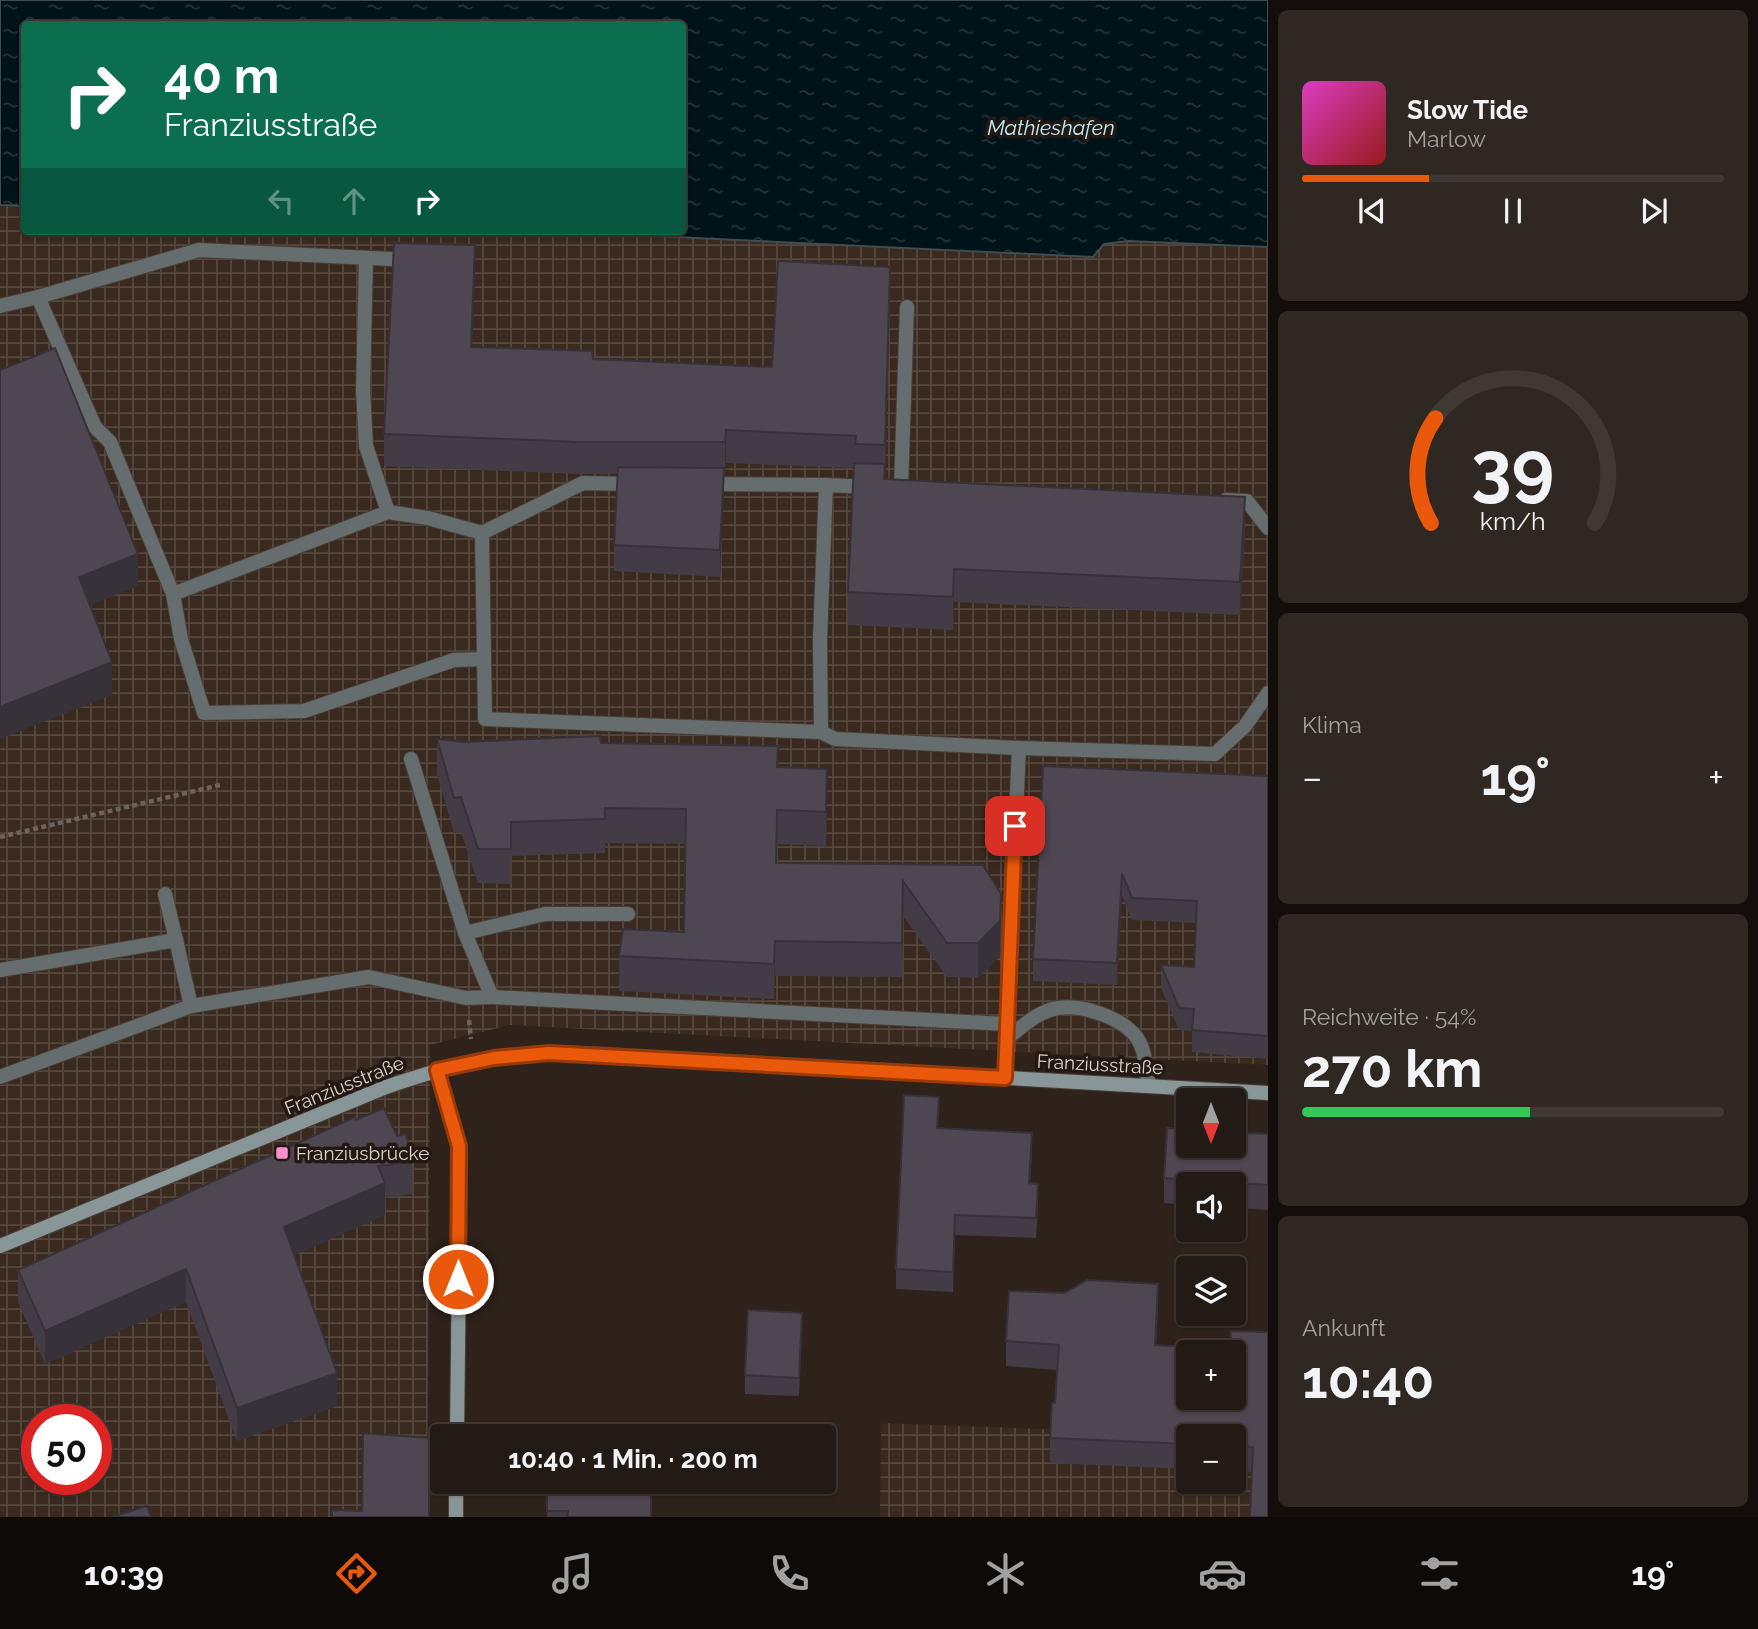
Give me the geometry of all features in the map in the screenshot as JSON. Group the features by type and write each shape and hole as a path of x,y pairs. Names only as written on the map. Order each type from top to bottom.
{"main road":[{"name":"Franziusstraße","path":"0,1246 386,1087 437,1070 494,1058 549,1053 1268,1093"},
{"path":"437,1070 459,1146 457,1424"},
{"path":"456,1494 456,1517"}],"lane":[{"path":"0,306 199,250 429,261"},
{"path":"366,258 363,390 366,446 388,512"},
{"path":"38,297 95,427 110,442 173,594 181,639 204,713 304,710 454,660 484,659"},
{"path":"691,484 826,485 908,489 907,307"},
{"path":"173,594 388,512 428,518 482,533 583,483 651,484"},
{"path":"821,732 820,640 826,485"},
{"path":"1206,500 1247,501 1268,528"},
{"path":"482,533 485,719 821,732 835,739 1019,748 1215,754 1245,726 1268,693"},
{"path":"1005,1078 1019,748"},
{"path":"411,759 465,933 492,997"},
{"path":"165,894 191,1006"},
{"path":"465,933 545,914 628,914"},
{"path":"0,970 176,940"},
{"path":"0,1077 191,1006 369,977 466,998 492,997 1007,1032 1058,1008 1087,1009 1112,1017 1136,1037 1149,1086"}],"path":[{"path":"0,837 220,785"},
{"path":"468,1014 471,1040"}],"shaded area":[{"path":"0,0 1268,0 1268,1065 510,1025 430,1045 427,1517 0,1517"},
{"path":"881,1423 1176,1434 1176,1494 1246,1494 1246,1436 1268,1437 1268,1517 880,1517"}],"water":[{"name":"Mathieshafen","path":"0,0 1268,0 1268,247 1128,241 1104,244 1093,257 633,235 686,235 686,21 21,21 21,206 0,205"}],"building":[{"path":"394,243 475,245 471,347 592,351 593,359 772,367 778,261 890,267 885,445 855,444 856,436 726,430 725,442 579,442 384,434"},
{"path":"55,348 138,554 79,577 112,662 0,707 0,370"},
{"path":"854,463 885,464 884,479 1245,497 1240,582 954,569 953,597 848,592"},
{"path":"618,467 724,468 720,550 614,545"},
{"path":"600,736 601,743 778,746 777,767 827,769 826,812 777,810 776,863 983,865 1001,894 1000,921 978,943 947,943 903,881 902,943 775,941 774,964 619,956 623,929 684,932 686,809 605,808 605,819 511,822 511,849 478,849 461,797 454,798 437,739 464,742"},
{"path":"1043,766 1268,776 1268,1036 1192,1030 1194,1009 1179,1008 1161,965 1194,967 1197,901 1132,898 1122,874 1117,963 1033,959"},
{"path":"904,1095 939,1097 937,1128 1032,1133 1029,1183 1038,1184 1036,1218 955,1215 953,1272 896,1269"},
{"path":"384,1108 397,1136 406,1134 412,1162 378,1166 385,1183 284,1227 337,1373 237,1408 186,1269 45,1331 18,1270 355,1117 356,1120"},
{"path":"1167,1128 1176,1128 1176,1158 1246,1158 1246,1133 1268,1134 1268,1185 1246,1184 1246,1172 1176,1172 1176,1179 1164,1178"},
{"path":"1087,1280 1158,1284 1155,1345 1176,1346 1176,1410 1246,1410 1246,1340 1231,1340 1231,1331 1268,1332 1268,1517 1250,1517 1253,1447 1246,1447 1246,1424 1176,1424 1176,1443 1050,1438 1059,1345 1006,1341 1009,1291 1065,1293"},
{"path":"748,1310 802,1313 799,1378 745,1375"},
{"path":"363,1433 429,1438 429,1517 332,1517 332,1510 362,1511"},
{"path":"547,1494 651,1494 651,1517 567,1517 568,1511 547,1511"},
{"path":"147,1506 151,1517 111,1517"}],"place":[{"name":"Franziusbrücke","path":"282,1153"}],"route":[{"path":"458,1279 459,1146 437,1070 494,1058 549,1053 1005,1078 1015,826"}]}
